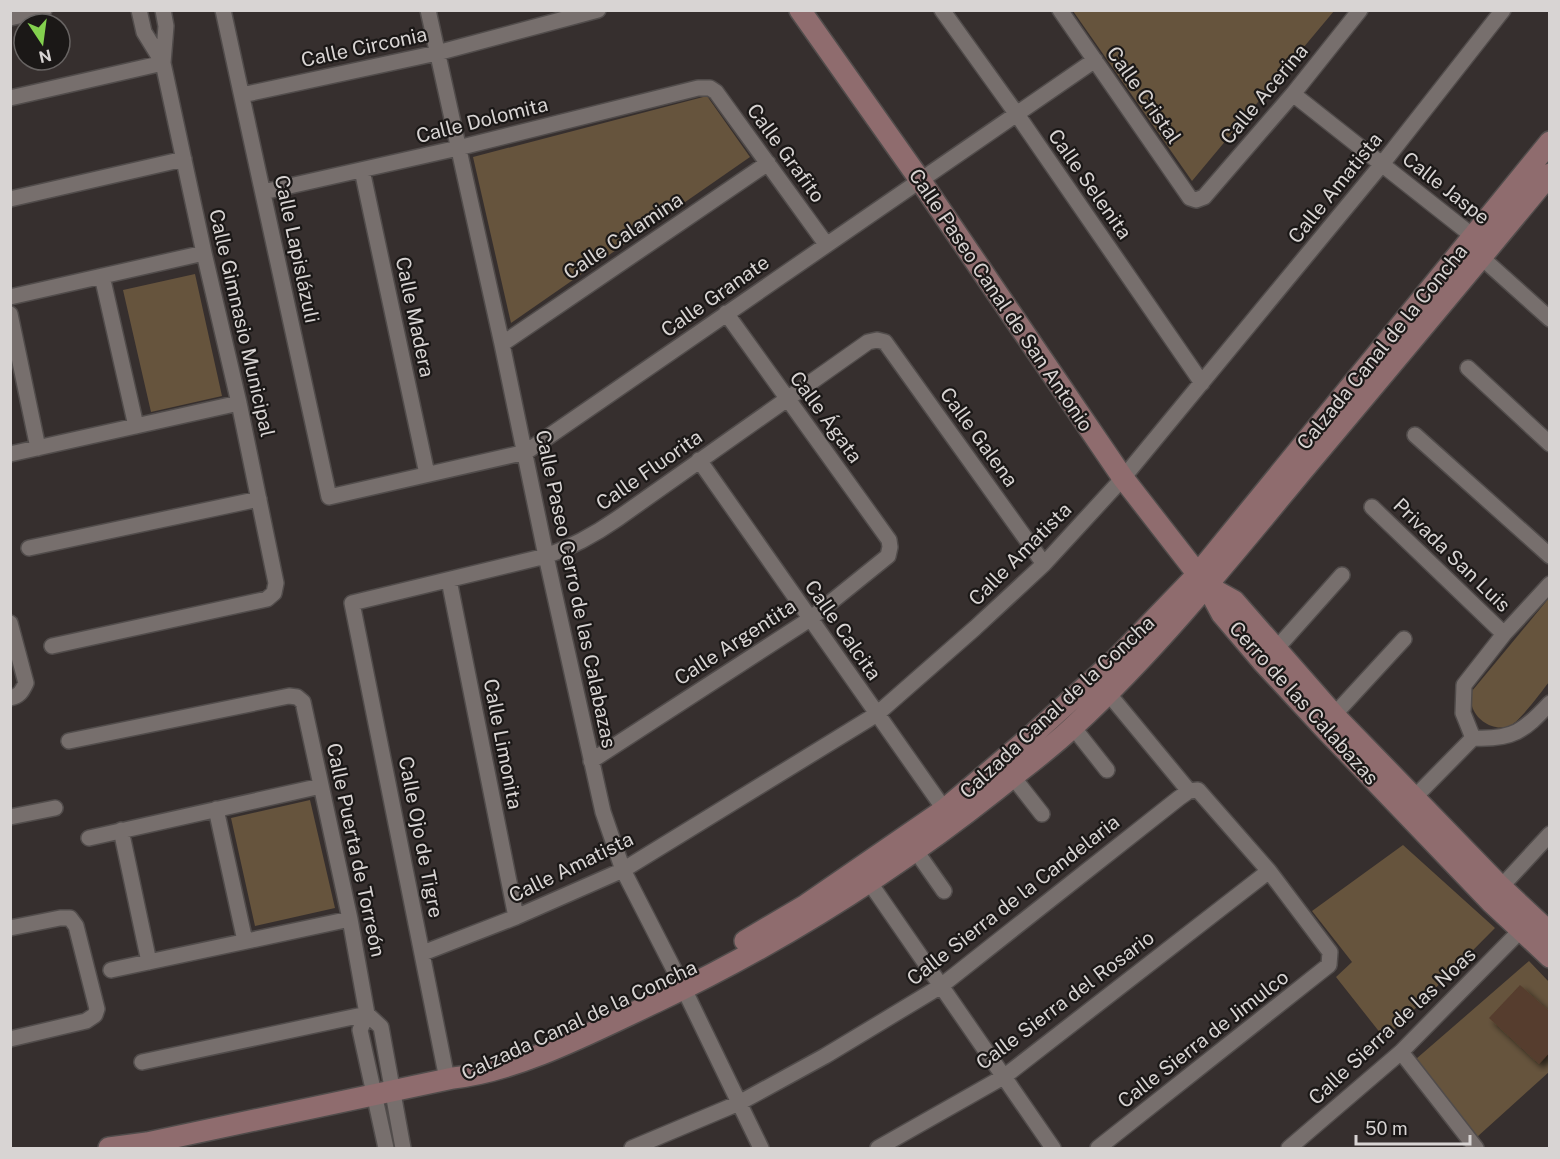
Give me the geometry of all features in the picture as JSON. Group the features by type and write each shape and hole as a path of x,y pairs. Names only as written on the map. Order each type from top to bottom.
{"street":[{"path":"10,18 44,10"},
{"name":"Calle Gimnasio Municipal","path":"139,10 144,32 163,63"},
{"name":"Calle Gimnasio Municipal","path":"52,646 267,599 274,593 276,583 239,403 163,63 166,26 163,10"},
{"name":"Calle Lapislázuli","path":"223,10 329,497"},
{"name":"Calle Paseo Cerro de las Calabazas","path":"428,10 603,812 623,870 681,983 761,1149"},
{"name":"Calle Circonia","path":"242,95 437,53 598,10"},
{"name":"Calle Paseo Canal de San Antonio","path":"800,10 920,180 1123,478 1202,580"},
{"name":"Calle Selenita","path":"942,10 1016,113 1202,383"},
{"name":"Calle Cristal","path":"1060,10 1190,198 1196,200"},
{"name":"Calle Acerina","path":"1196,200 1204,197 1293,94 1360,10"},
{"name":"Calle Amatista","path":"423,953 516,917 623,870 877,714 1044,564 1123,478 1382,164 1503,10"},
{"name":"Calle Granate","path":"329,497 526,452 1095,60"},
{"path":"10,98 163,63"},
{"name":"Calle Dolomita","path":"263,192 458,148 698,88 710,88"},
{"name":"Calle Grafito","path":"710,88 716,92 826,244"},
{"name":"Calle Jaspe","path":"1293,94 1382,164 1481,247 1550,319"},
{"name":"Calzada Canal de la Concha","path":"1481,247 1550,142"},
{"path":"10,200 184,159"},
{"name":"Calle Calamina","path":"502,344 768,163"},
{"name":"Calle Madera","path":"362,170 427,474"},
{"name":"Calzada Canal de la Concha","path":"681,983 1013,777 1073,727 1108,693 1481,247 1550,174"},
{"path":"10,297 204,253"},
{"path":"102,276 136,426"},
{"name":"Calle Ágata","path":"726,313 889,540 890,547"},
{"path":"10,314 38,448"},
{"name":"Calle Fluorita","path":"352,603 546,556 569,548 590,537 868,342 877,340"},
{"name":"Calle Galena","path":"877,340 885,342 1044,564"},
{"path":"1468,368 1550,444"},
{"path":"10,454 239,403"},
{"path":"1414,435 1550,556"},
{"name":"Calle Calcita","path":"699,460 949,817"},
{"path":"29,548 259,499"},
{"name":"Privada San Luis","path":"1372,507 1503,634"},
{"name":"Calle Argentita","path":"591,761 810,619 888,556 890,547"},
{"path":"1276,649 1342,575"},
{"name":"Calle Limonita","path":"449,580 516,917"},
{"name":"Calzada Canal de la Concha","path":"110,1149 450,1078 465,1068 681,983 779,938 870,883 916,851 1029,738 1202,580"},
{"name":"Cerro de las Calabazas","path":"1202,580 1234,601 1520,932 1550,957"},
{"name":"Cerro de las Calabazas","path":"1202,580 1222,614 1262,662 1408,804 1550,933"},
{"path":"1473,738 1463,713 1464,685 1503,634 1550,584"},
{"name":"Calle Ojo de Tigre","path":"352,603 450,1078"},
{"path":"10,623 26,682 23,691 18,696 10,698"},
{"path":"1334,715 1404,639"},
{"path":"1108,693 1189,791 1198,790 1269,871"},
{"name":"Calle Puerta de Torreón","path":"69,741 289,696 297,697 303,702 350,919 367,1014 360,1030 404,1149"},
{"path":"1408,804 1473,738 1500,738 1515,733 1529,726 1550,703"},
{"path":"1073,727 1107,770"},
{"path":"1013,777 1042,814"},
{"path":"89,838 321,786"},
{"name":"Calle Sierra de la Candelaria","path":"632,1149 739,1103 825,1056 941,986 1189,791"},
{"path":"10,817 55,808"},
{"path":"216,809 245,941"},
{"path":"121,831 149,962"},
{"path":"1501,887 1550,834"},
{"path":"916,851 945,891"},
{"name":"Calle Sierra de Jimulco","path":"1098,1149 1329,965 1330,952 1269,871"},
{"name":"Calle Sierra del Rosario","path":"878,1149 1005,1076 1269,871"},
{"path":"870,883 1005,1076 1053,1149"},
{"path":"10,928 70,918 76,926 97,1009 95,1015 86,1021 10,1039"},
{"path":"111,970 350,919"},
{"name":"Calle Sierra de las Noas","path":"1290,1149 1401,1052 1520,932"},
{"path":"142,1062 367,1014"},
{"name":"Calle Puerta de Torreón","path":"367,1014 381,1027 386,1149"},
{"path":"1401,1052 1476,1148"}],"shaded area":[{"path":"1073,11 1334,11 1192,181"},
{"path":"707,96 750,157 511,323 473,157"},
{"path":"195,274 222,396 151,412 123,290"},
{"path":"1549,598 1549,682 1520,718 1511,725 1499,728 1487,724 1474,711 1472,691"},
{"path":"310,800 335,908 255,926 231,818"},
{"path":"1403,845 1495,928 1385,1039 1336,977 1352,962 1312,911"},
{"path":"1529,961 1549,982 1549,1072 1477,1137 1416,1059"}],"building":[{"path":"1520,985 1550,1012 1550,1052 1539,1064 1489,1018"}]}
